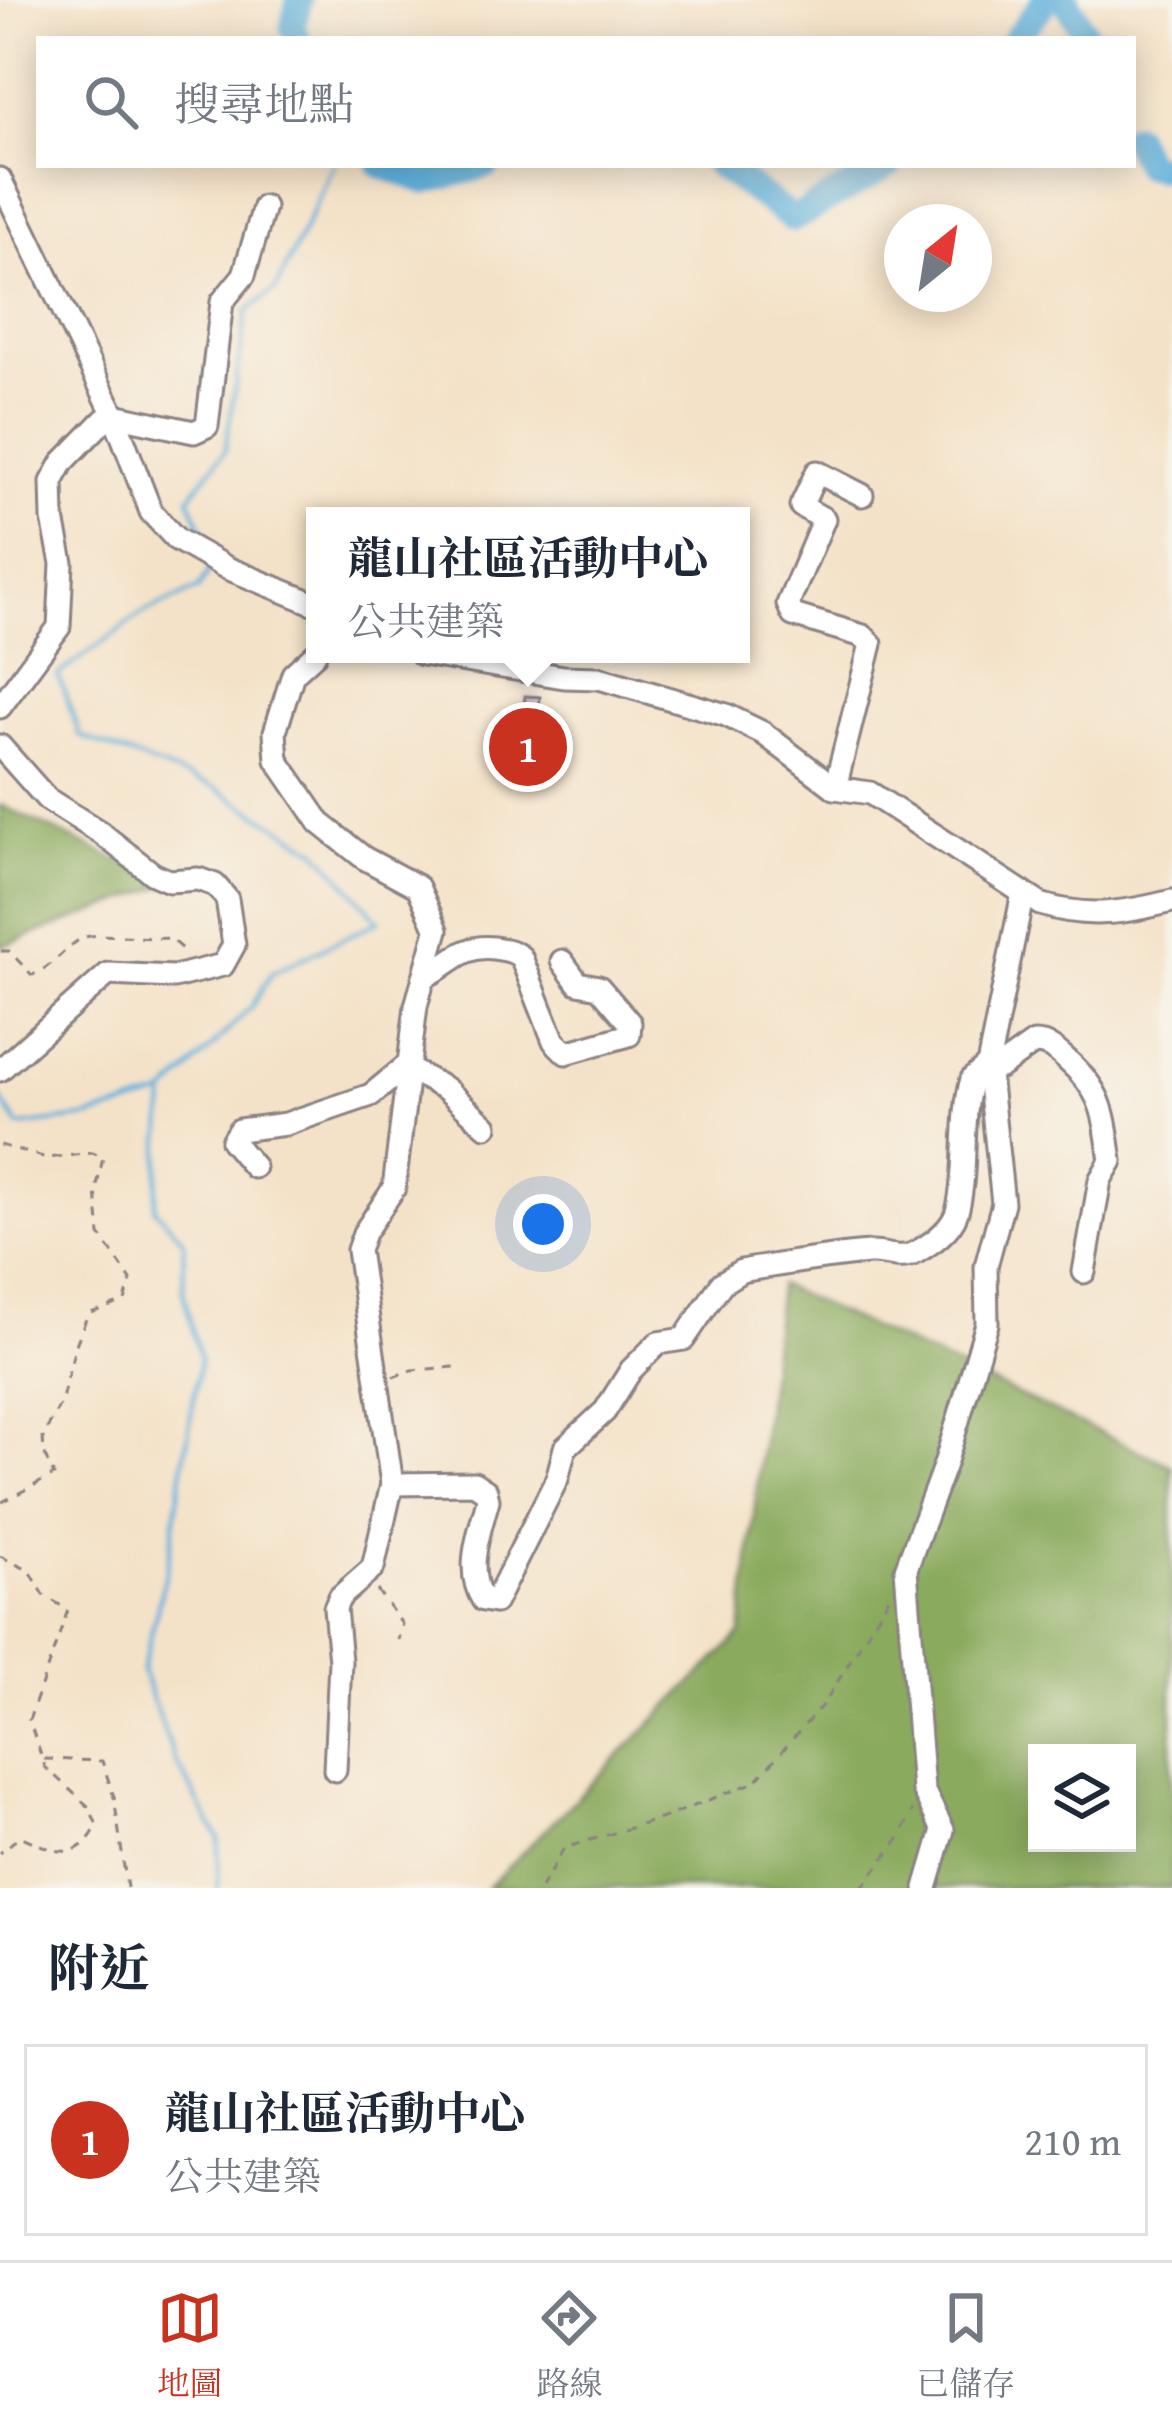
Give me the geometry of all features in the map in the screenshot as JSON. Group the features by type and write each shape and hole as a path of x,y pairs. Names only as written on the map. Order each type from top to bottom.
{"street":[{"path":"0,178 114,415 151,512 176,539 306,600"},
{"path":"0,707 61,622 62,563 53,519 53,477 104,420 114,415 194,432 207,426 222,302 244,275 265,207"},
{"path":"835,788 871,644 862,636 793,615 788,604 824,519 801,506 817,472 862,495"},
{"path":"306,662 293,674 275,732 277,760 320,823 364,858 422,892 437,930 407,1069 394,1187 358,1250 392,1484 371,1571 340,1597 335,1608 340,1661 334,1770"},
{"path":"478,663 599,678 726,715 763,733 835,788 870,793 1040,904 1070,914 1095,915 1172,901"},
{"path":"0,746 47,799 101,832 153,874 170,881 198,879 215,886 226,899 234,944 223,964 185,976 108,974 0,1070"},
{"path":"926,1888 943,1830 923,1790 906,1569 945,1464 987,1324 986,1266 1003,1203 988,1065 1023,893"},
{"path":"424,977 464,950 510,950 521,957 554,1041 566,1053 628,1035 629,1023 599,987 578,983 562,961"},
{"path":"988,1065 1000,1067 1034,1043 1046,1044 1086,1076 1100,1096 1112,1161 1100,1180 1084,1272"},
{"path":"392,1484 474,1483 486,1491 488,1500 474,1556 476,1587 482,1600 495,1602 556,1479 565,1448 605,1411 631,1370 658,1343 684,1339 727,1278 741,1271 874,1252 914,1254 949,1228 958,1213 962,1187 970,1084 988,1065"},
{"path":"254,1167 232,1141 239,1130 286,1124 371,1095 400,1067 446,1089 486,1126"}],"path":[{"path":"1,951 9,951 32,975 94,934 142,941 169,938 192,956"},
{"path":"0,1145 47,1158 92,1153 103,1157 96,1191 100,1235 131,1280 125,1301 92,1310 75,1347 61,1402 43,1436 44,1454 54,1475 0,1503"},
{"path":"376,1388 403,1372 456,1366"},
{"path":"0,1556 30,1571 44,1594 68,1610 28,1715 52,1775 97,1820 95,1830 68,1853 20,1836 0,1852"},
{"path":"542,1888 565,1848 660,1820 755,1782 825,1702 906,1569"},
{"path":"371,1571 380,1598 402,1624 398,1640"},
{"path":"42,1759 102,1761 114,1797 128,1888"},
{"path":"862,1888 899,1839 923,1790"}],"green space":[{"path":"0,805 169,884 0,947"},
{"path":"779,1285 1172,1466 1172,1888 487,1888 741,1634"}],"building":[{"path":"525,696 540,697 534,767 519,765"}],"waterway":[{"path":"297,36 293,28 299,0"},
{"path":"1017,36 1046,0"},
{"path":"1066,0 1086,36"},
{"path":"1136,143 1146,165 1172,170"},
{"path":"210,547 189,498 225,451 247,311 276,289 333,168"},
{"path":"389,168 426,181 476,168"},
{"path":"722,168 793,219 884,168"},
{"path":"0,1098 19,1126 90,1117 165,1095 252,1006 272,973 379,921 318,851 216,788 80,736 58,675 141,614 199,588 211,568"},
{"path":"165,1097 155,1209 184,1241 183,1292 200,1359 168,1564 142,1671 175,1760 219,1839 218,1888"}],"place":[{"name":"龍山社區活動中心","path":"528,747"}]}
